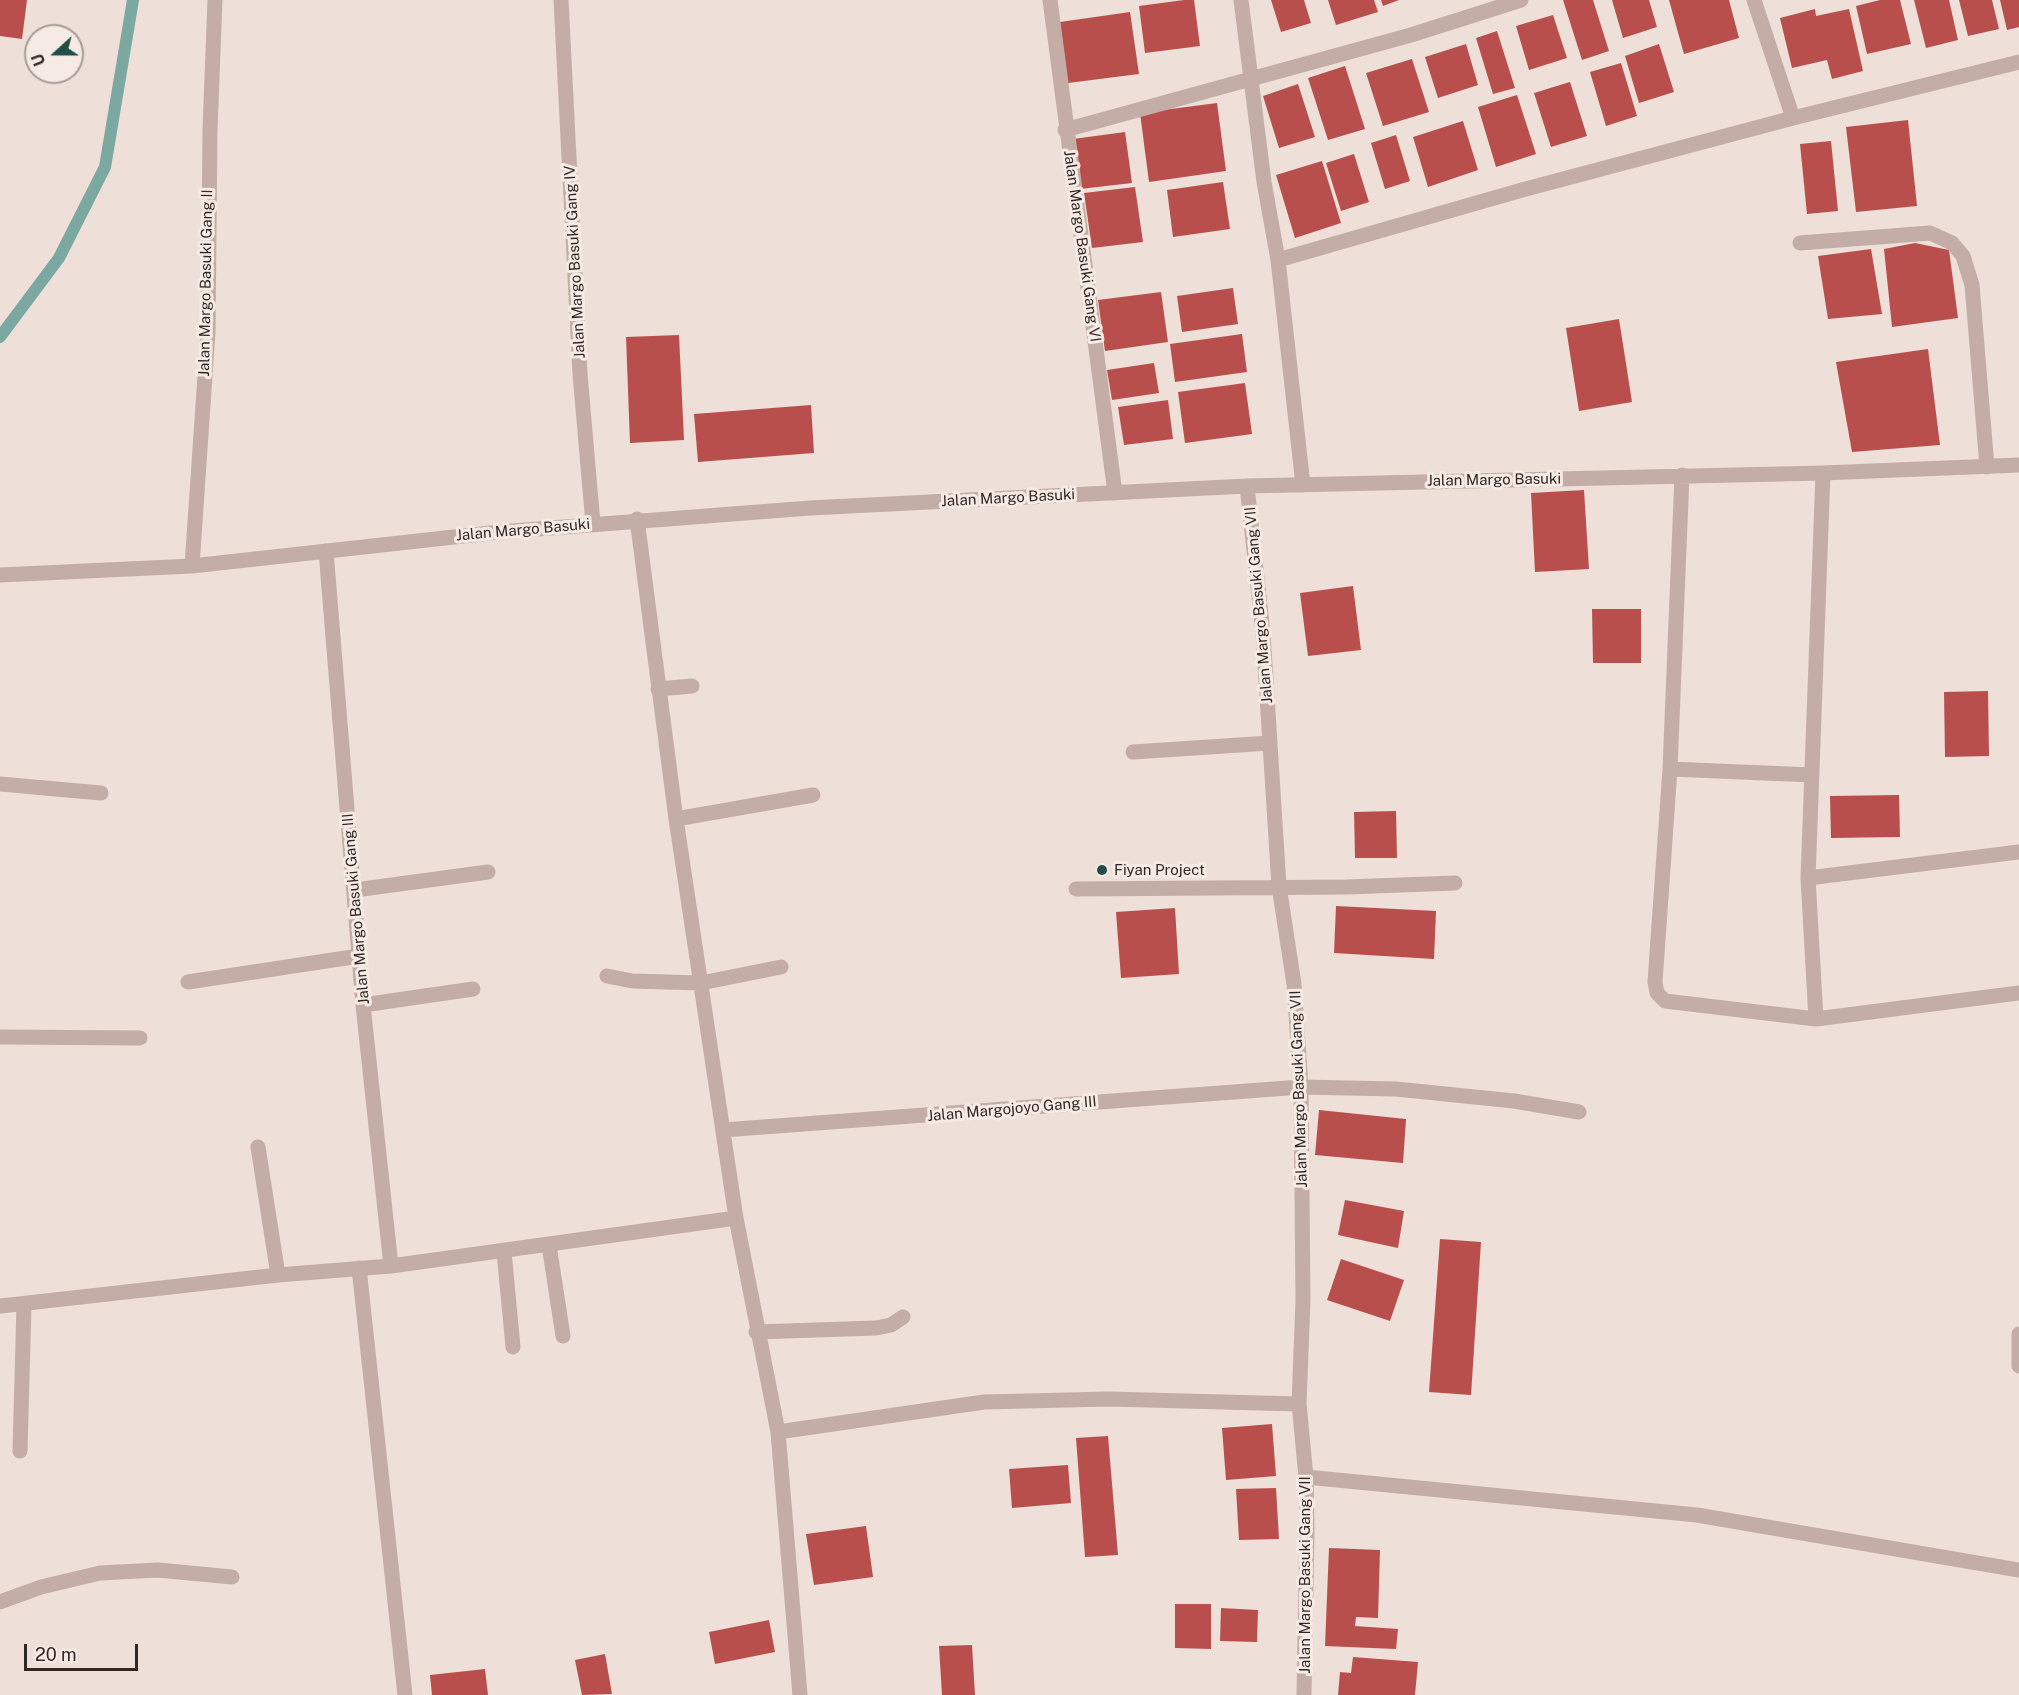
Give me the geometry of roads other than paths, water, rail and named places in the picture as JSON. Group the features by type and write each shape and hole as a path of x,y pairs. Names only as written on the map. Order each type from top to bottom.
{"street":[{"name":"Jalan Margo Basuki Gang II","path":"192,566 208,332 210,130 215,0"},
{"name":"Jalan Margo Basuki Gang IV","path":"561,0 580,374 592,524"},
{"name":"Jalan Margo Basuki Gang VI","path":"1050,0 1065,130 1089,286 1115,493"},
{"path":"1241,0 1250,79 1278,260 1303,485"},
{"path":"1065,130 1411,35 1521,0"},
{"path":"1754,0 1793,118"},
{"path":"1278,260 1533,187 1793,118 2019,62"},
{"path":"1800,243 1930,233 1952,243 1963,256 1972,285 1987,466"},
{"name":"Jalan Margo Basuki","path":"0,576 192,566 637,519 1248,486 1823,473 2019,465"},
{"path":"1816,1019 1808,878 1823,473"},
{"path":"1682,476 1670,769 1655,982 1657,993 1665,1000 1816,1019 2019,993"},
{"name":"Jalan Margo Basuki Gang VII","path":"1248,486 1263,633 1279,886 1294,984 1301,1087 1303,1300 1299,1404 1306,1477 1307,1637 1304,1695"},
{"path":"637,519 676,819 736,1218 756,1332 778,1432 800,1695"},
{"name":"Jalan Margo Basuki Gang III","path":"326,551 363,1005 391,1266"},
{"path":"658,689 692,686"},
{"path":"1133,752 1270,743"},
{"path":"1670,769 1812,775"},
{"path":"0,784 101,793"},
{"path":"676,819 813,795"},
{"path":"1808,878 2019,852"},
{"path":"355,890 488,872"},
{"path":"1076,889 1347,887 1455,883"},
{"path":"188,981 359,956"},
{"path":"607,976 632,981 701,983 781,967"},
{"path":"363,1005 473,989"},
{"path":"0,1037 140,1038"},
{"name":"Jalan Margojoyo Gang III","path":"723,1130 1301,1087 1396,1089 1514,1101 1579,1112"},
{"path":"258,1147 278,1275"},
{"path":"0,1306 278,1275 391,1266 736,1218"},
{"path":"549,1245 563,1336"},
{"path":"504,1252 513,1347"},
{"path":"359,1268 405,1695"},
{"path":"20,1451 24,1305"},
{"path":"756,1332 876,1328 891,1325 903,1317"},
{"path":"2019,1334 2019,1366"},
{"path":"778,1432 984,1402 1108,1399 1299,1404"},
{"path":"1306,1477 1697,1515 2019,1570"},
{"path":"0,1602 41,1587 100,1573 158,1570 232,1577"}],"waterway":[{"path":"0,337 59,258 105,167 133,0"}],"place":[{"name":"Fiyan Project","path":"1102,870"}]}
